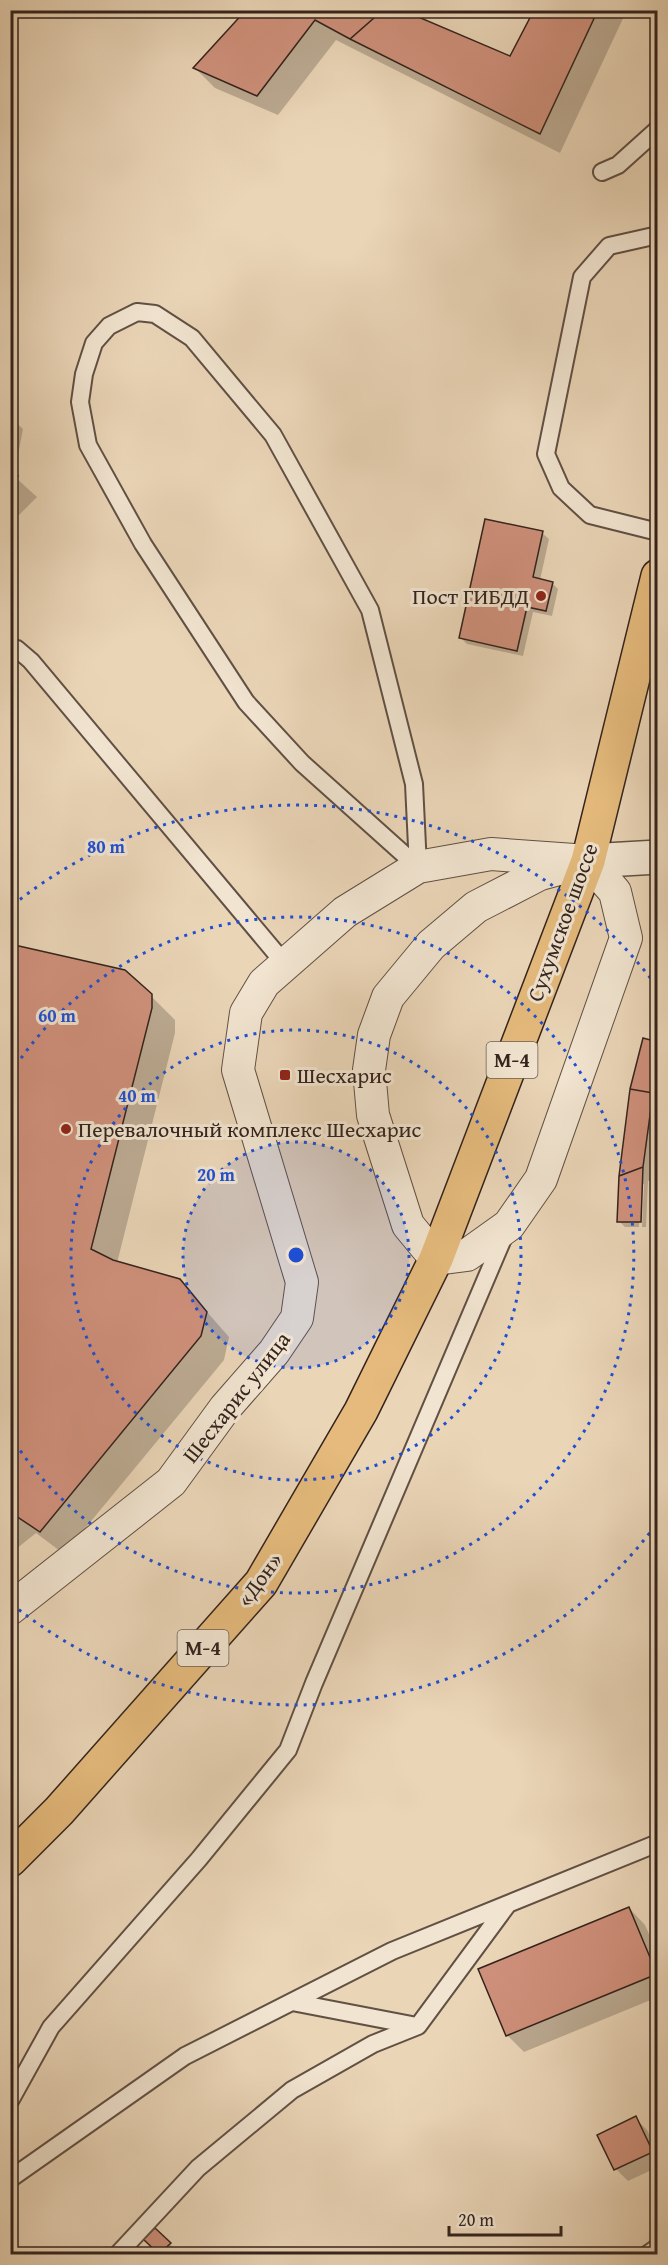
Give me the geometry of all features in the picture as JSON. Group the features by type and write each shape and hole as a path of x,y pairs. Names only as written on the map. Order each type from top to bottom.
{"highway":[{"name":"Сухумское шоссе","path":"435,1258 588,861 657,576"},
{"name":"«Дон»","path":"10,1860 58,1810 261,1583 361,1411 435,1258"}],"street":[{"name":"Шесхарис улица","path":"10,1609 171,1482 225,1408 274,1352 297,1318 302,1282 238,1070 246,1013 264,982 345,912 418,867 491,854 588,861"},
{"path":"588,861 615,892 626,938 541,1179 509,1225 467,1255 435,1258 408,1225 373,1115 369,1070 374,1035 388,997 431,945 476,907 540,874 588,861 657,857"}],"lane":[{"path":"602,172 618,165 657,129"},
{"path":"657,235 609,246 582,277 546,454 561,488 590,514 657,532"},
{"path":"137,312 155,314 192,338 273,435 370,610 414,784 418,867 302,763 246,702 143,544 88,445 80,402 84,374 93,343 109,326 137,312"},
{"path":"10,648 16,649 31,661 285,964"},
{"path":"10,2101 51,2027 199,1859 288,1750 314,1683 509,1225"},
{"path":"10,2179 185,2056 392,1952 657,1843"},
{"path":"118,2254 198,2168 292,2090 373,2044 418,2026 508,1904"},
{"path":"291,2002 418,2026"},
{"path":"648,2254 657,2247"}],"building":[{"path":"246,10 383,10 350,39 315,20 257,96 193,68"},
{"path":"383,10 402,10 510,56 534,10 598,10 540,134 350,39"},
{"path":"10,472 18,476 10,484"},
{"path":"485,519 543,531 533,577 553,582 546,611 527,607 517,651 459,638"},
{"name":"Перевалочный комплекс Шесхарис","path":"10,944 125,970 152,994 152,1008 91,1249 113,1260 180,1279 207,1312 201,1336 40,1532 10,1512"},
{"path":"643,1038 658,1042 658,1075 653,1093 630,1089"},
{"path":"630,1089 653,1093 643,1167 619,1176"},
{"path":"643,1167 641,1222 617,1222 619,1176"},
{"path":"629,1907 657,1974 506,2036 478,1969"},
{"path":"636,2116 653,2152 614,2170 597,2135"},
{"path":"155,2228 171,2243 159,2254 143,2239"}],"place":[{"name":"Пост ГИБДД","path":"541,596"},
{"name":"Шесхарис","path":"285,1075"},
{"name":"Перевалочный комплекс Шесхарис","path":"66,1129"}]}
